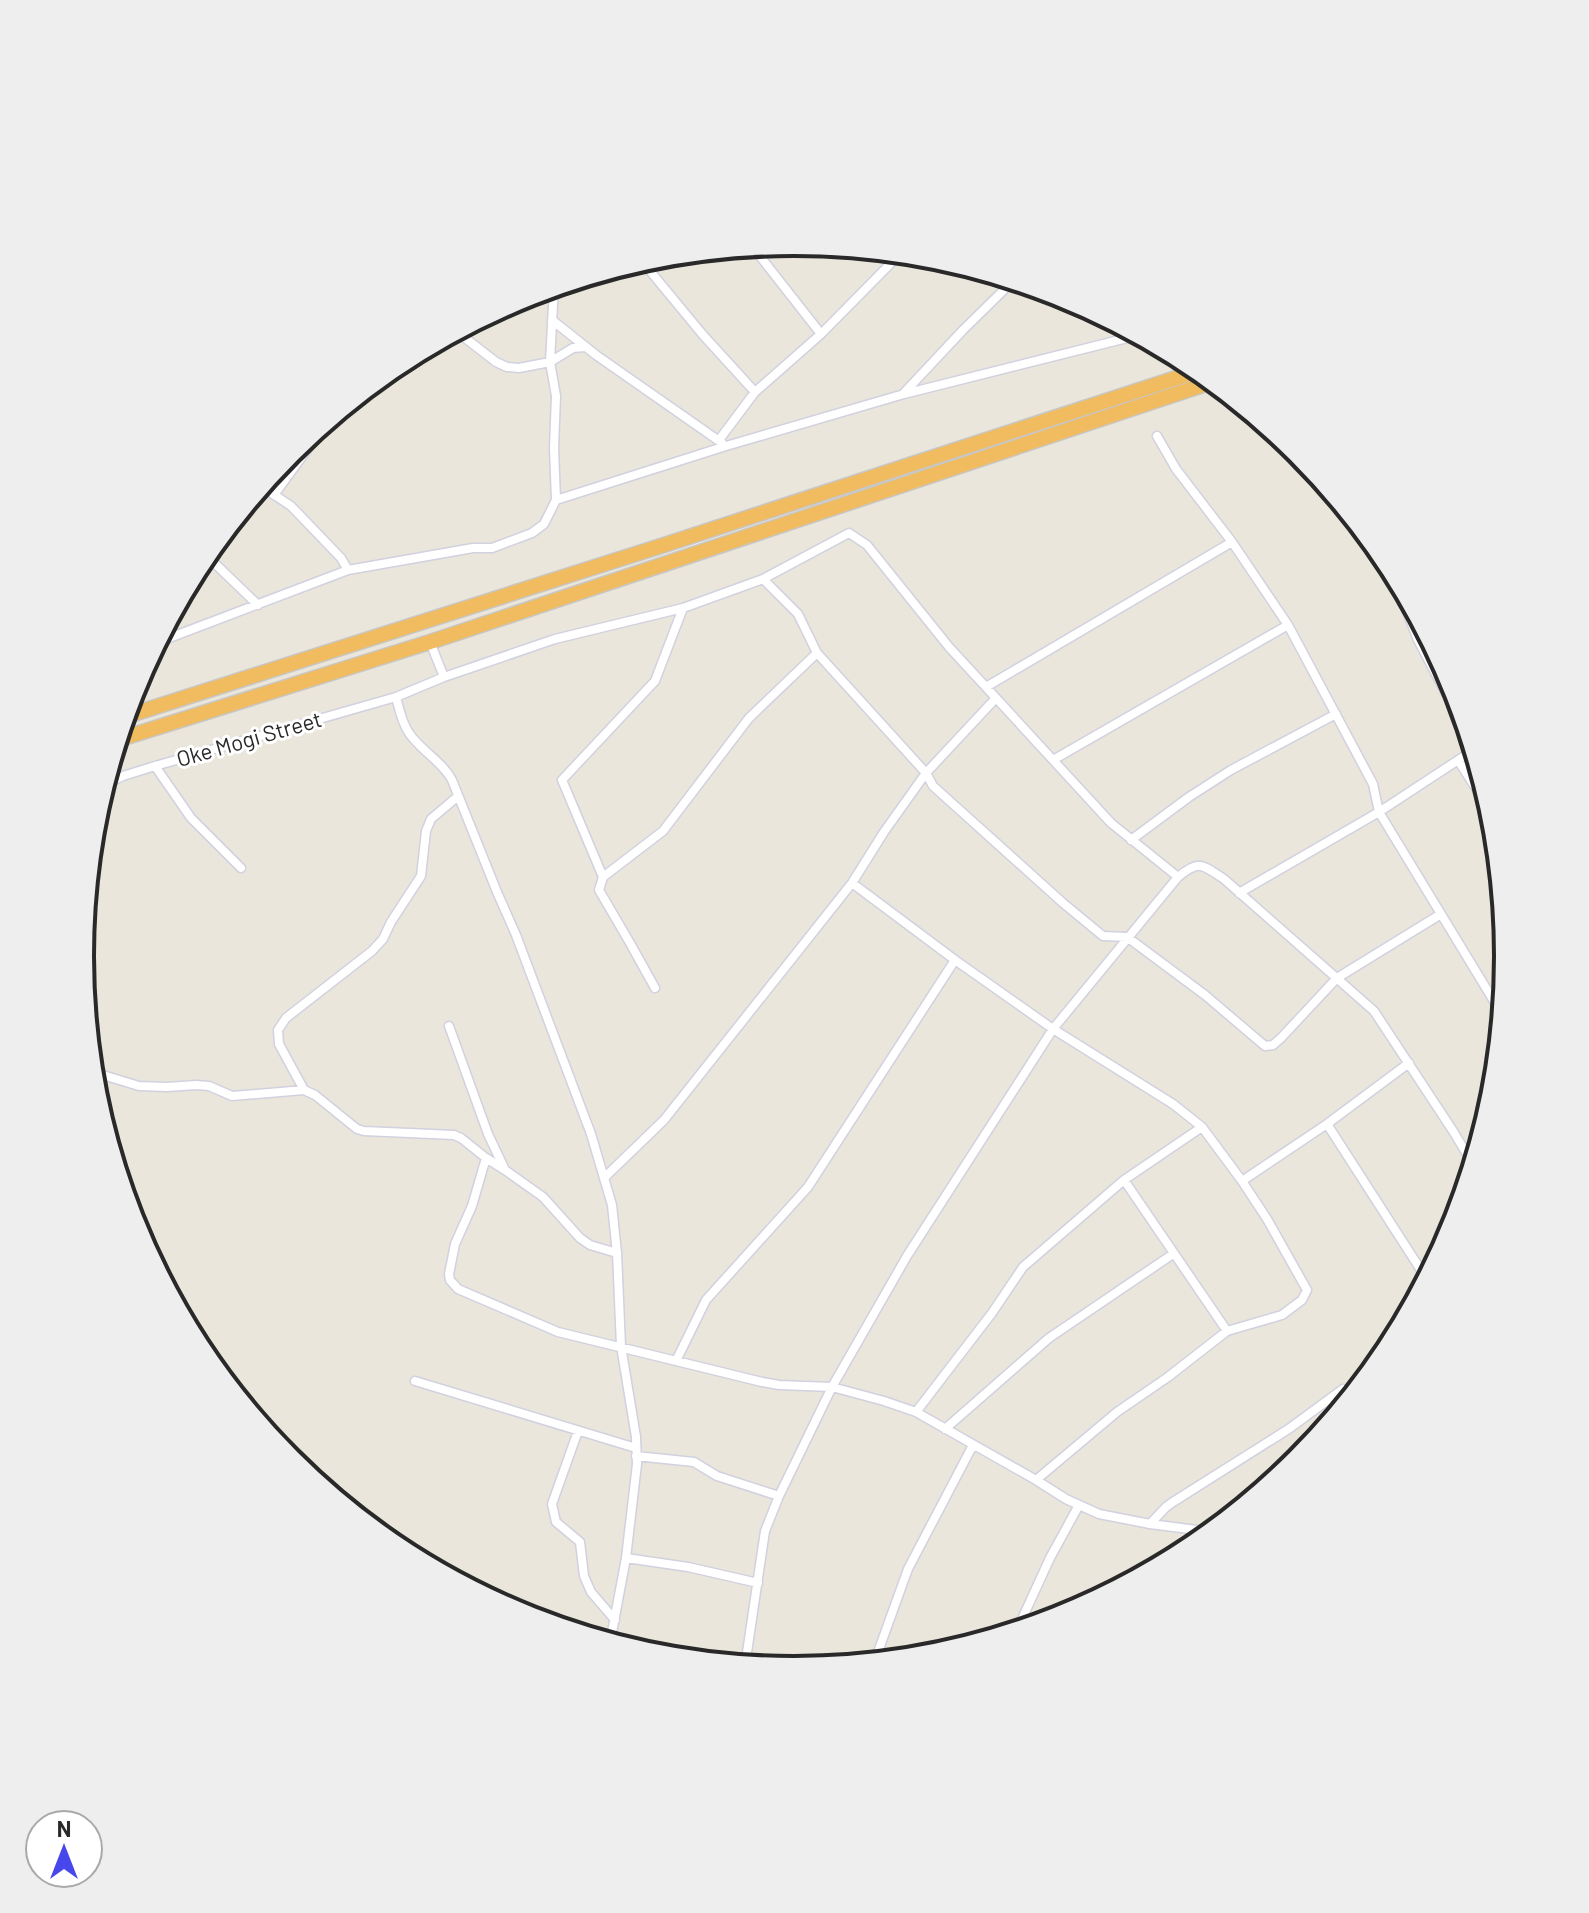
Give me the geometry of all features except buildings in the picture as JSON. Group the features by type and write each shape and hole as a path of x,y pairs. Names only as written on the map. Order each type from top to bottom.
{"highway":[{"path":"138,713 679,541 1185,375"},
{"path":"129,736 430,642 1200,386"}],"street":[{"path":"760,257 821,334"},
{"path":"722,443 755,392 821,334 890,263"},
{"path":"650,271 755,392"},
{"path":"904,394 1005,289"},
{"path":"171,637 348,570 473,548 492,548 532,533 544,524 556,500 556,396 550,362 553,299"},
{"path":"552,320 585,347 722,443"},
{"path":"466,338 496,362 519,368 550,362 573,348 585,347"},
{"path":"556,500 722,443 1124,339"},
{"path":"1157,436 1176,469 1232,542 1288,625 1373,784 1379,812 1494,1001"},
{"path":"274,495 298,462"},
{"path":"270,492 291,506 341,558 348,570"},
{"name":"Oke Mogi Street","path":"117,779 396,697 555,639 683,608 763,579 849,533 867,545 949,647 986,687"},
{"path":"1178,877 1111,823 986,687 1232,542"},
{"path":"215,563 258,605"},
{"path":"763,579 798,614 817,653 926,773 933,786 1103,936 1127,937 1205,995 1265,1046 1273,1045 1281,1038 1337,978 1441,914"},
{"path":"603,877 562,780 655,681 683,608"},
{"path":"1053,760 1288,625"},
{"path":"1416,634 1433,669"},
{"path":"430,642 444,677"},
{"path":"655,988 599,890 603,877 663,831 749,718 817,653"},
{"path":"396,697 408,733 447,770 516,935 591,1134 612,1205 621,1346 636,1452 626,1558 612,1633"},
{"path":"605,1177 664,1120 852,883 926,773 996,698"},
{"path":"1131,840 1231,770 1336,714"},
{"path":"1239,893 1379,812 1465,755"},
{"path":"1458,760 1473,784"},
{"path":"155,766 191,818 241,868"},
{"path":"304,1090 279,1044 278,1030 286,1018 383,939 421,876 426,831 431,819 457,797"},
{"path":"747,1656 765,1531 832,1387 907,1256 1053,1029 1127,937 1191,866 1203,866 1239,893 1374,1011 1466,1154"},
{"path":"852,883 1053,1029 1173,1104 1202,1127 1267,1219 1307,1290 1302,1300 1282,1315 1227,1331 1117,1412 1036,1480"},
{"path":"676,1361 706,1300 808,1187 955,960"},
{"path":"449,1026 488,1134 505,1170"},
{"path":"1242,1181 1327,1124 1409,1063"},
{"path":"104,1076 139,1086 209,1086 232,1096 304,1090 315,1095 357,1129 454,1135 550,1204 580,1238 590,1245 617,1253"},
{"path":"1327,1124 1421,1270"},
{"path":"916,1412 1023,1267 1124,1180 1202,1127"},
{"path":"486,1158 472,1206 455,1244 449,1274 458,1289 558,1332 779,1385 832,1387 884,1401 916,1412 1066,1499 1099,1514 1196,1530"},
{"path":"1124,1180 1227,1331"},
{"path":"945,1429 1049,1338 1173,1254"},
{"path":"415,1381 636,1452 694,1462 717,1476 779,1496"},
{"path":"1150,1524 1173,1502 1290,1428 1343,1389"},
{"path":"578,1431 552,1504 556,1522 580,1542 584,1576 591,1592 615,1620"},
{"path":"878,1652 908,1569 973,1445"},
{"path":"1022,1619 1079,1505"},
{"path":"626,1558 688,1567 758,1583"}]}
